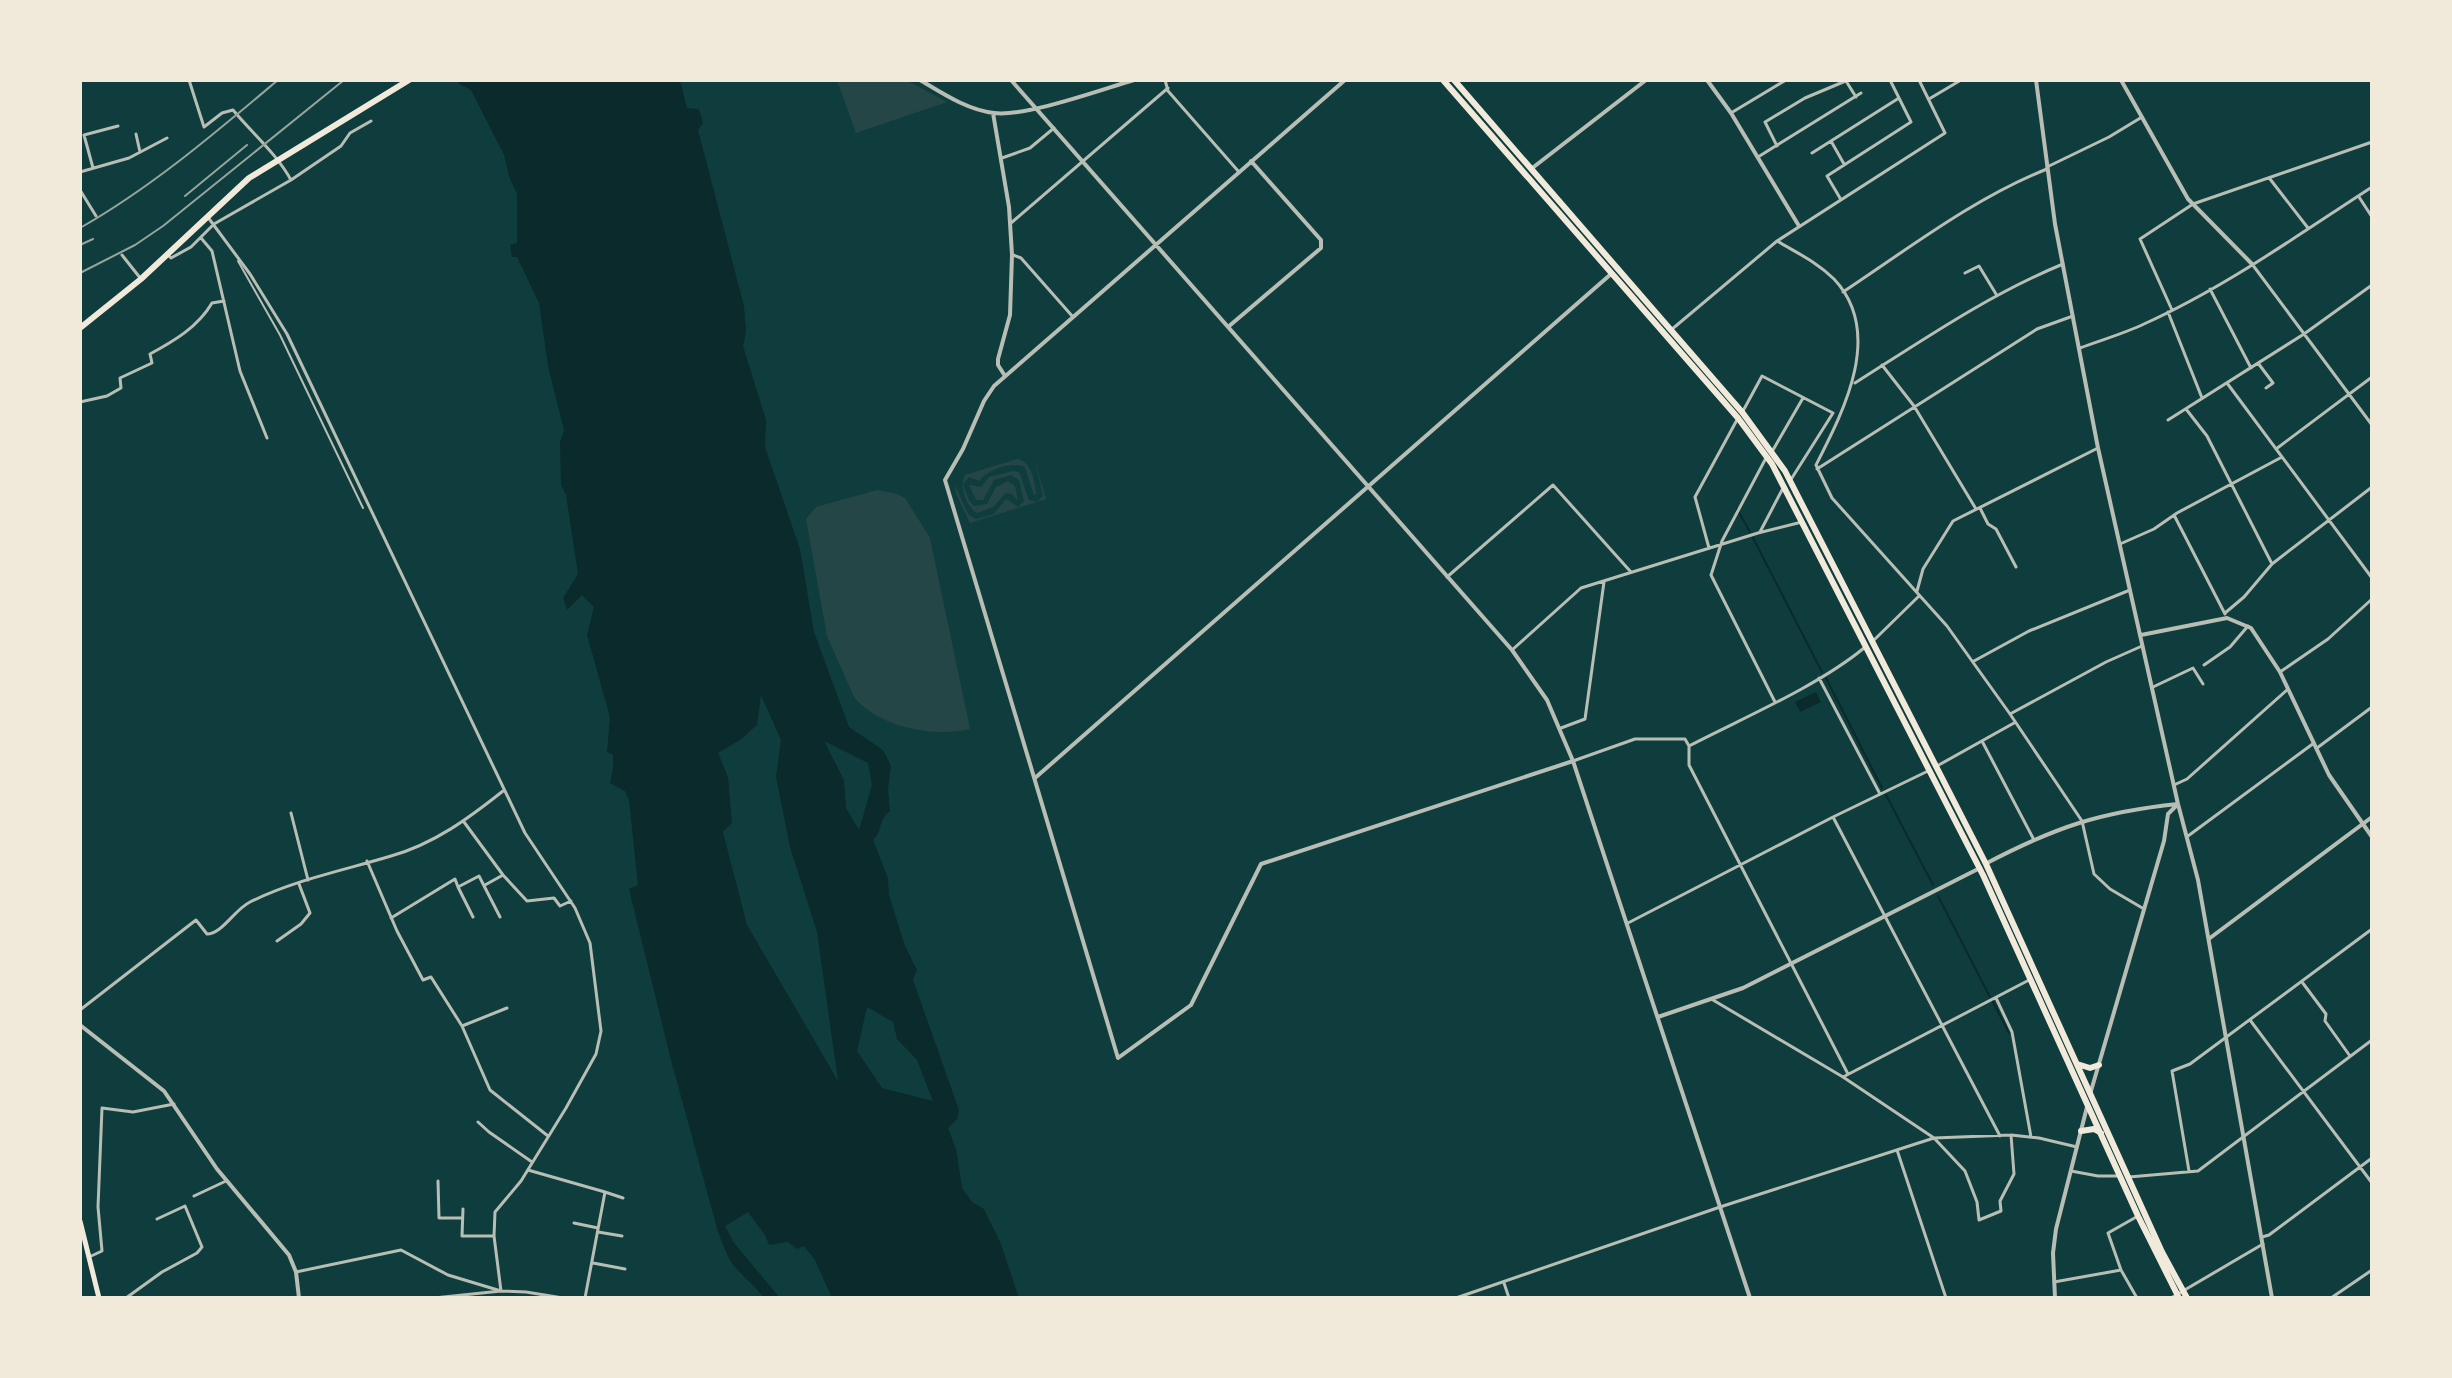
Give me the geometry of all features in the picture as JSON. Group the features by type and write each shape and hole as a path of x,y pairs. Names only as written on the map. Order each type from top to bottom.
{"highway":[{"path":"80,328 141,279 206,215 266,165 409,80"},
{"path":"1443,80 1524,175 1671,330 1770,454 1983,866 2129,1177 2179,1296"},
{"path":"1454,80 1740,415"},
{"path":"1788,484 1802,522 1869,644"},
{"path":"1983,866 2138,1216 2179,1296"},
{"path":"2077,1064 2090,1068 2099,1065"},
{"path":"2081,1131 2094,1129 2101,1133"}],"main road":[{"path":"80,1221 99,1298"}],"street":[{"path":"189,80 204,127 222,113 233,110 261,144 274,152 291,180"},
{"path":"920,80 972,107 993,113 1036,108 1134,80"},
{"path":"1165,80 1168,88 1239,172"},
{"path":"1524,175 1646,80"},
{"path":"1707,80 1731,113 1799,226"},
{"path":"1731,113 1786,80"},
{"path":"1777,146 1765,122 1805,98 1847,80 1856,97"},
{"path":"1840,198 1827,176 1911,122 1890,80"},
{"path":"1671,330 1777,241 1945,133 1919,80"},
{"path":"1929,99 1961,80"},
{"path":"2036,80 2063,264 2098,448 2209,938 2272,1298"},
{"path":"2121,80 2193,204 2252,264 2372,425"},
{"path":"1014,81 1512,650 1547,700 1573,761 1628,923 1750,1298"},
{"path":"1341,81 994,386 945,480 1118,1058 1191,1005 1261,864 1635,739 1685,739 1689,746 1689,765 1848,1074"},
{"path":"1011,223 1168,88"},
{"path":"80,90 80,96"},
{"path":"1758,157 1861,93"},
{"path":"1812,153 1899,98"},
{"path":"993,113 1011,223 1010,315 998,359 1005,376"},
{"path":"1843,292 1959,216 2024,178 2109,137 2142,117"},
{"path":"168,255 171,258 181,253 214,224 291,180 341,146 350,133 371,121"},
{"path":"93,168 84,135 118,126"},
{"path":"1000,159 1030,148 1054,128"},
{"path":"136,134 140,152"},
{"path":"80,172 140,152 167,138"},
{"path":"1831,141 1844,164"},
{"path":"2202,398 2140,239 2193,204 2372,142"},
{"path":"1228,327 1321,248 1321,240 1251,161"},
{"path":"2270,179 2308,228"},
{"path":"2080,348 2170,311 2210,289 2372,187"},
{"path":"80,190 96,216"},
{"path":"2359,196 2372,217"},
{"path":"206,215 273,309 287,334 531,844 571,901 590,943 601,1031 596,1054 528,1170 497,1208 494,1236 501,1291"},
{"path":"201,238 212,251 240,371 267,438"},
{"path":"1777,241 1811,259 1835,280 1855,318 1857,347 1852,384 1846,404 1816,465 1832,498 1918,593 1974,661 2082,821 2094,874 2110,889 2144,909"},
{"path":"122,255 141,279"},
{"path":"1012,255 1021,258 1073,317"},
{"path":"1852,384 1996,294 2063,264"},
{"path":"1965,273 1979,266 1996,294"},
{"path":"1035,778 1614,271"},
{"path":"2168,420 2304,334 2372,285"},
{"path":"2210,289 2251,368"},
{"path":"80,402 107,396 121,388 120,378 152,363 150,354 204,317 212,303 224,301"},
{"path":"1817,469 2037,329 2073,316"},
{"path":"2258,363 2273,383 2266,388"},
{"path":"1882,365 1914,406 1988,524 1996,529 2016,567"},
{"path":"1709,548 1695,497 1762,376 1833,413 1760,532"},
{"path":"2276,449 2372,377"},
{"path":"2227,383 2372,578"},
{"path":"1775,702 1713,582 1712,568 1721,545 1803,398"},
{"path":"2186,409 2207,436 2272,564"},
{"path":"1689,746 1819,678 1850,660 1869,644 1918,593 1923,569 1953,521 2098,448"},
{"path":"2118,545 2154,529 2282,457"},
{"path":"1447,577 1553,485 1631,572"},
{"path":"2141,635 2226,615 2272,564 2372,487"},
{"path":"2174,515 2226,615 2256,633 2280,672 2329,775 2372,837"},
{"path":"1512,650 1581,588 1760,532 1802,522"},
{"path":"1561,728 1585,719 1604,581"},
{"path":"1974,661 2029,631 2130,590"},
{"path":"2280,672 2328,639 2372,599"},
{"path":"2204,665 2230,647 2248,626"},
{"path":"2010,714 2106,662 2144,646"},
{"path":"2153,687 2193,668 2203,684"},
{"path":"1819,678 1880,794"},
{"path":"2174,785 2187,779 2288,689"},
{"path":"2187,837 2372,707"},
{"path":"1628,923 1933,768 2015,722"},
{"path":"1982,741 2033,838"},
{"path":"80,1010 196,920 207,934 212,935 233,913 250,902 308,880 400,853 464,822 505,790"},
{"path":"1658,1017 1712,1000 1792,964 2033,838 2120,811 2178,804"},
{"path":"2055,1298 2053,1253 2056,1229 2090,1092 2164,841 2168,814 2178,804"},
{"path":"291,813 308,880"},
{"path":"1833,817 2000,1136"},
{"path":"2209,938 2372,817"},
{"path":"464,822 503,875 527,901 554,898 560,906 571,901"},
{"path":"367,861 391,918 423,980 431,977 462,1026 490,1090 548,1136"},
{"path":"484,885 503,875"},
{"path":"458,887 479,876 500,917"},
{"path":"391,918 455,879 473,917"},
{"path":"277,941 301,924 310,913 299,884"},
{"path":"2189,1171 2172,1071 2190,1064 2372,929"},
{"path":"1843,1077 2031,979"},
{"path":"2302,982 2326,1014 2325,1021 2350,1056"},
{"path":"1996,998 2013,1036 2031,1137"},
{"path":"1712,1000 1843,1077 1934,1138 1965,1171 1977,1202 1979,1220 2001,1211 2000,1201 2014,1174 2011,1135"},
{"path":"462,1026 507,1008"},
{"path":"2250,1020 2372,1183"},
{"path":"80,1025 154,1082 174,1104 226,1181 280,1243 296,1272 299,1298"},
{"path":"2129,1177 2198,1171 2243,1134 2372,1040"},
{"path":"89,1257 102,1251 98,1224 102,1108 133,1112 174,1104"},
{"path":"478,1122 532,1162"},
{"path":"1456,1298 1720,1207 1934,1138 2011,1135 2077,1147"},
{"path":"1897,1150 1946,1298"},
{"path":"2262,1237 2269,1235 2372,1158"},
{"path":"528,1170 623,1198"},
{"path":"2071,1171 2120,1176"},
{"path":"194,1196 226,1181"},
{"path":"438,1181 439,1218 462,1218"},
{"path":"585,1298 605,1192"},
{"path":"126,1298 202,1247 185,1206 157,1219"},
{"path":"463,1209 462,1236 494,1236"},
{"path":"2137,1298 2121,1270 2108,1233 2138,1216"},
{"path":"574,1223 622,1236"},
{"path":"2179,1296 2263,1244"},
{"path":"296,1272 401,1250 458,1279 501,1291"},
{"path":"591,1263 625,1269"},
{"path":"2054,1282 2121,1270"},
{"path":"2331,1298 2372,1270"},
{"path":"1504,1283 1509,1298"},
{"path":"434,1298 501,1291 563,1298"}],"lane":[{"path":"780,80 787,80"},
{"path":"237,257 280,335 363,508"}],"shaded area":[{"path":"458,80 680,80 687,108 699,109 703,123 698,130 744,306 746,332 743,346 766,420 765,447 800,549 814,632 849,727 883,750 891,766 888,789 890,811 873,840 888,878 889,895 905,946 917,970 913,980 959,1110 957,1119 948,1128 956,1149 962,1188 972,1202 984,1209 1001,1244 1019,1298 832,1298 815,1260 804,1246 797,1249 788,1242 769,1245 748,1212 725,1226 734,1243 780,1298 764,1298 736,1268 726,1252 671,1060 629,889 638,885 629,800 625,791 610,783 613,755 607,752 610,717 587,635 594,607 582,595 567,610 563,598 578,574 566,495 561,485 560,442 564,430 548,366 539,303 517,257 512,257 510,245 517,243 517,194 504,155 471,90 459,84","holes":["761,695 781,740 776,777 790,847 817,932 838,1081 747,925 723,832 732,823 728,777 718,753 757,725","824,741 868,763 872,785 859,830 846,808 844,780","867,1007 893,1022 897,1039 917,1060 933,1101 882,1088 857,1051"]},
{"path":"837,80 906,80 947,102 856,133"},
{"path":"1017,459 1029,468 1036,495 1025,467 1020,465 1000,468 980,481 969,477 963,484 965,475"},
{"path":"1035,461 1046,499 1037,502 1043,496"},
{"path":"1019,472 1029,500 1037,502 970,523 955,485 968,514 976,519 994,514 1006,499 1018,507 1024,501 1019,480 1011,475 994,480 983,500 976,500 969,485 981,487 989,477"},
{"path":"1008,481 1015,486 1018,501 1012,494 1006,493 993,507 977,513 967,501 963,484 974,506 987,504 996,487"},
{"path":"877,490 905,498 930,538 970,729 924,731 877,716 854,697 827,636 806,519 816,507"},
{"path":"1816,692 1821,702 1800,712 1795,702"}],"waterway":[{"path":"1737,509 1750,532"},
{"path":"1753,538 1822,672"},
{"path":"1826,678 1882,788"},
{"path":"1886,795 1933,885"},
{"path":"1938,896 1990,997"},
{"path":"1993,1002 2009,1033"}],"railway":[{"path":"80,228 158,177 278,80"},
{"path":"80,273 135,245 163,226 344,80"},
{"path":"185,196 247,145"},
{"path":"80,245 93,239"}]}
